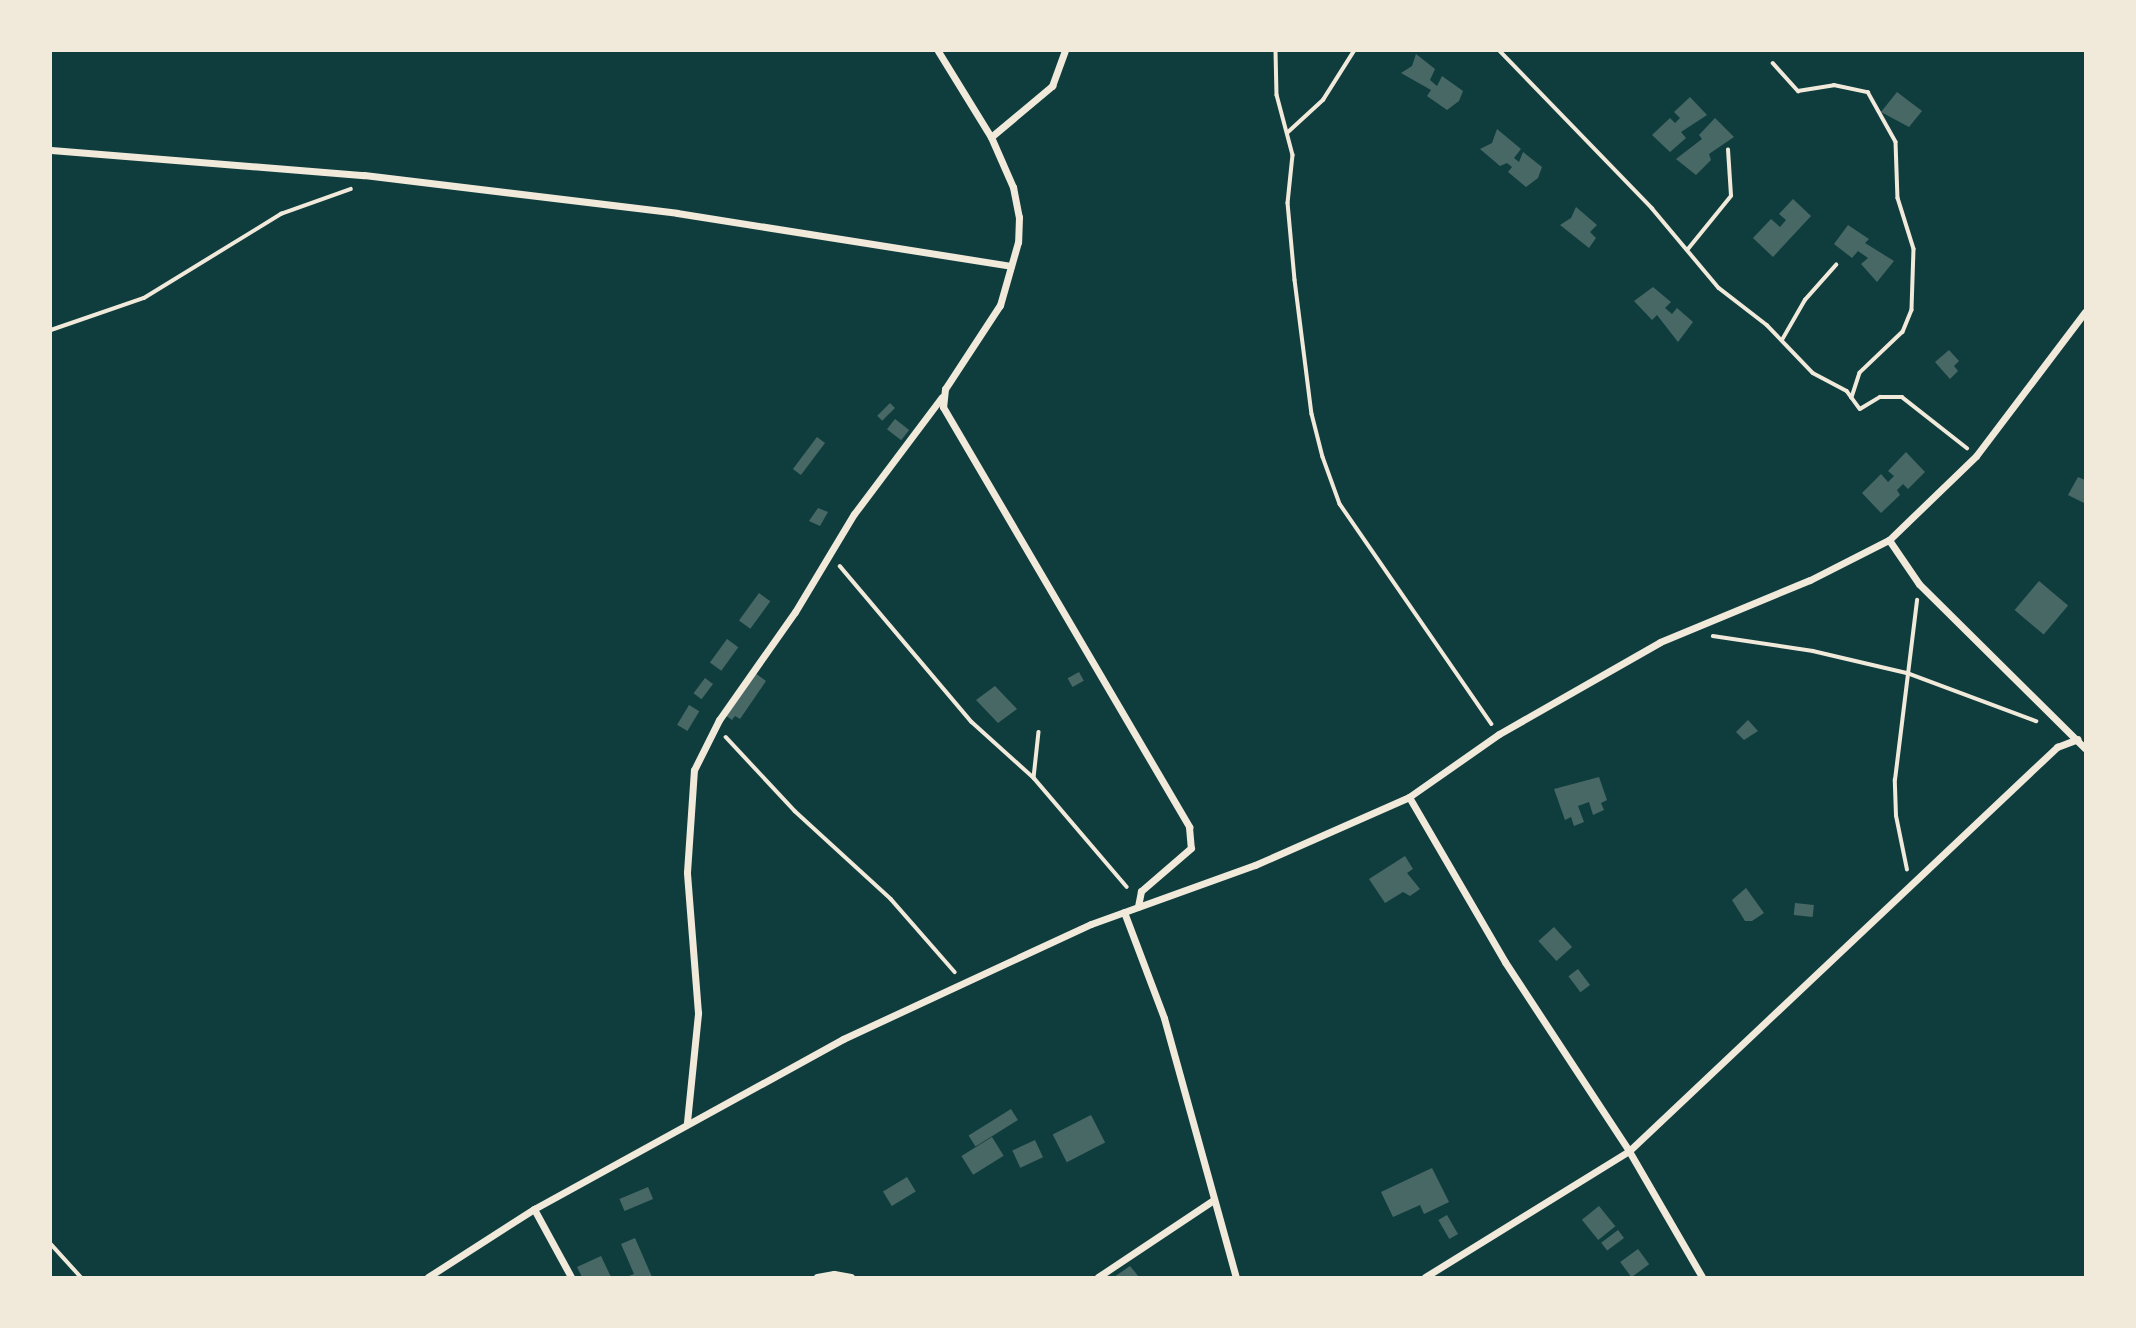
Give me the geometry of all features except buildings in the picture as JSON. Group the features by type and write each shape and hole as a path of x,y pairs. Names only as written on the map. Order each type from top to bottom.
{"street":[{"path":"688,1122 698,1013 687,872 690,785 716,726 854,514 943,397 1000,305 1011,266 1019,217 1013,187 991,137 938,51"},
{"path":"991,137 1052,86 1065,51"},
{"path":"51,150 364,175 677,213 1011,266"},
{"path":"428,1277 534,1209 688,1122 844,1039 1124,912 1138,903 1255,864 1409,797 1499,734 1683,631 1810,580 1889,540 1976,456 2085,312"},
{"path":"943,397 943,407 1189,827 1191,848 1149,882 1138,903"},
{"path":"1889,540 1920,584 2085,748"},
{"path":"1425,1277 1629,1151 2057,747 2078,739"},
{"path":"1409,797 1505,962 1629,1151 1702,1277"},
{"path":"1124,912 1164,1018 1212,1201 1236,1277"},
{"path":"1098,1277 1212,1201"},
{"path":"534,1209 571,1277"},
{"path":"817,1277 834,1274 851,1277"}],"path":[{"path":"1276,51 1277,95 1293,155 1288,203 1312,414 1339,504 1444,648 1499,734"},
{"path":"1287,133 1323,100 1354,51"},
{"path":"1500,51 1688,249 1719,288 1782,340 1813,373 1843,388 1863,410 1880,397 1902,397 1976,456"},
{"path":"1773,63 1798,91 1834,85 1868,92 1896,142 1898,198 1914,248 1912,310 1902,332 1860,373 1852,398"},
{"path":"1688,249 1731,196 1728,150"},
{"path":"51,330 144,298 281,214 347,193 364,175"},
{"path":"1782,340 1805,300 1836,265"},
{"path":"830,554 972,722 1034,778 1138,903"},
{"path":"1911,887 1900,845 1895,780 1920,584"},
{"path":"1683,631 1813,650 1907,673 2047,725"},
{"path":"716,726 795,811 891,899 966,984"},
{"path":"1034,778 1039,732"},
{"path":"51,1244 81,1277"}]}
